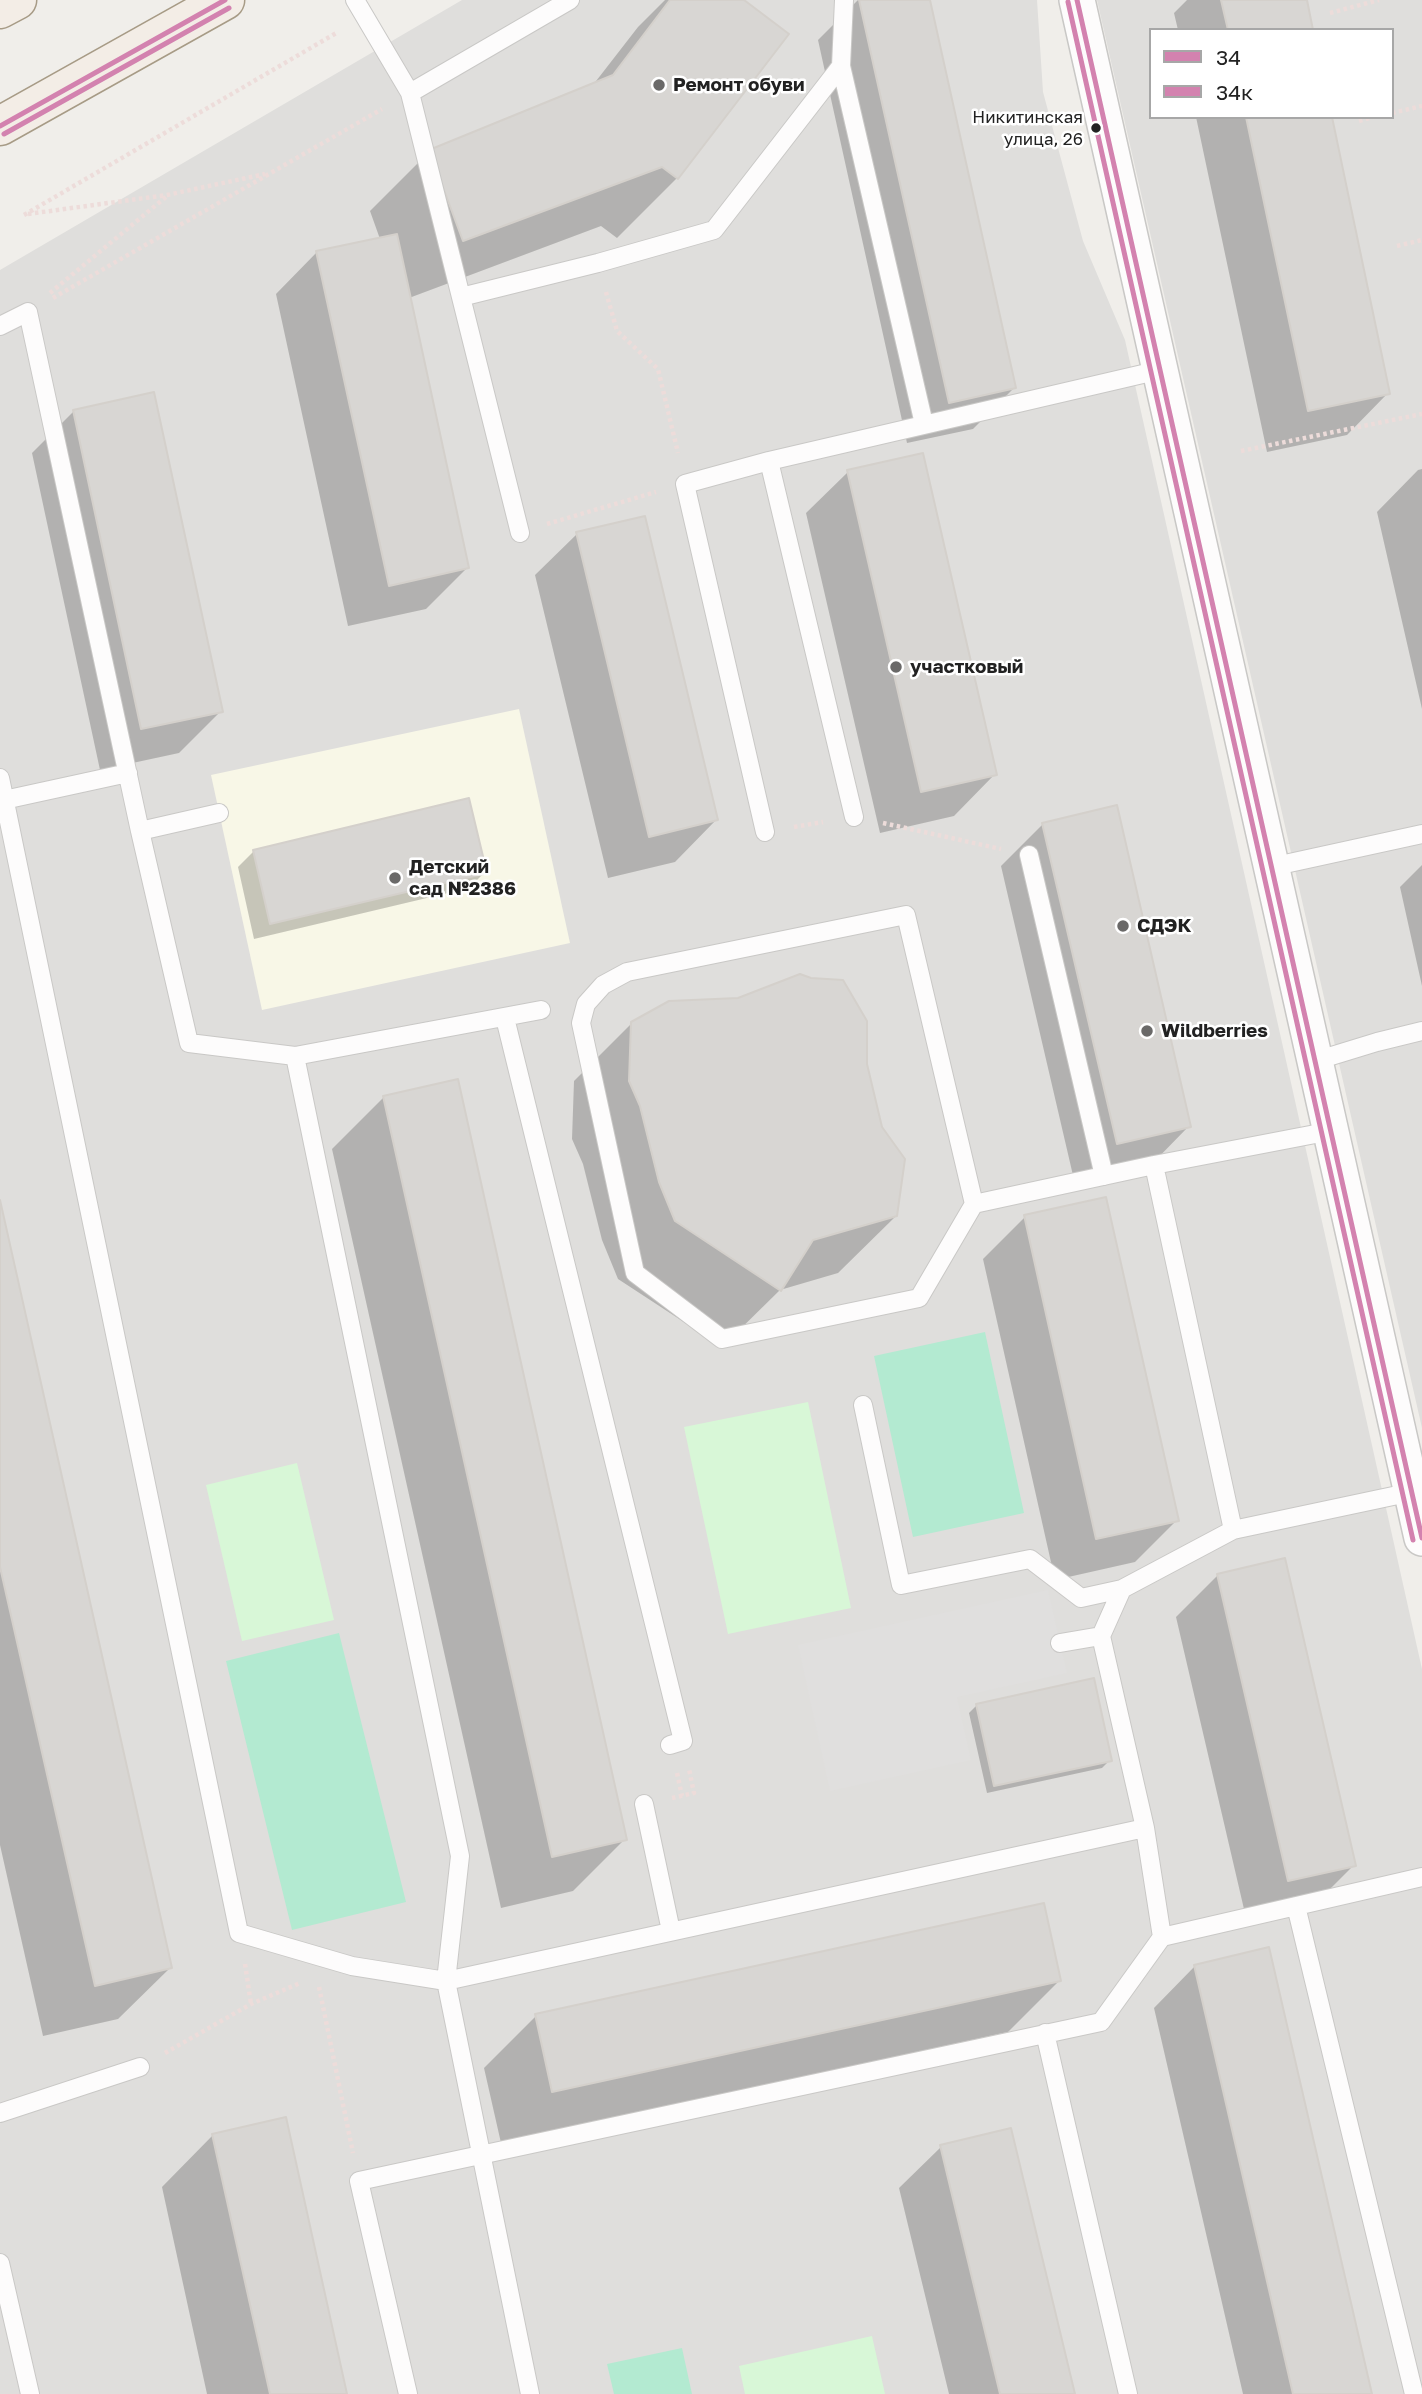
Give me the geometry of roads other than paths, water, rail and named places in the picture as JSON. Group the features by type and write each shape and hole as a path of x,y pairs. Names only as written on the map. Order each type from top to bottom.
{"main road":[{"path":"0,9 17,0"},
{"path":"0,126 225,0"}],"street":[{"path":"1077,0 1422,1538"}],"lane":[{"path":"355,0 410,93 520,533"},
{"path":"410,93 570,0"},
{"path":"844,0 841,66 923,425"},
{"path":"461,297 598,264 714,230 841,66"},
{"path":"0,326 28,312 140,831 189,1043 295,1056 541,1010"},
{"path":"765,832 685,484 769,461 1160,370"},
{"path":"769,461 854,817"},
{"path":"4,800 128,773"},
{"path":"0,778 239,1933 352,1966 446,1981 1145,1828"},
{"path":"140,831 219,813"},
{"path":"1271,867 1422,834"},
{"path":"1028,855 1104,1176"},
{"path":"974,1204 906,915 628,972 603,985 586,1004 581,1023 635,1273 722,1339 919,1298 974,1204 1154,1165 1331,1131"},
{"path":"505,1018 677,1743"},
{"path":"1315,1061 1422,1031"},
{"path":"295,1056 460,1856 446,1981 530,2394"},
{"path":"1154,1165 1233,1530"},
{"path":"863,1405 901,1585 1030,1559 1081,1598 1122,1589 1233,1530 1412,1492"},
{"path":"1122,1589 1101,1636 1145,1828 1162,1937"},
{"path":"1060,1643 1101,1636"},
{"path":"644,1804 671,1931"},
{"path":"408,2394 359,2181 1101,2022 1162,1937 1422,1877"},
{"path":"1296,1906 1414,2394"},
{"path":"1045,2033 1128,2394"},
{"path":"0,2113 140,2067"},
{"path":"0,2263 30,2394"}],"place":[{"name":"Ремонт обуви","path":"659,85"},
{"name":"Никитинская улица, 26","path":"1096,128"},
{"name":"участковый","path":"896,667"},
{"name":"Детский сад №2386","path":"395,878"},
{"name":"СДЭК","path":"1123,926"},
{"name":"Wildberries","path":"1147,1031"}]}
